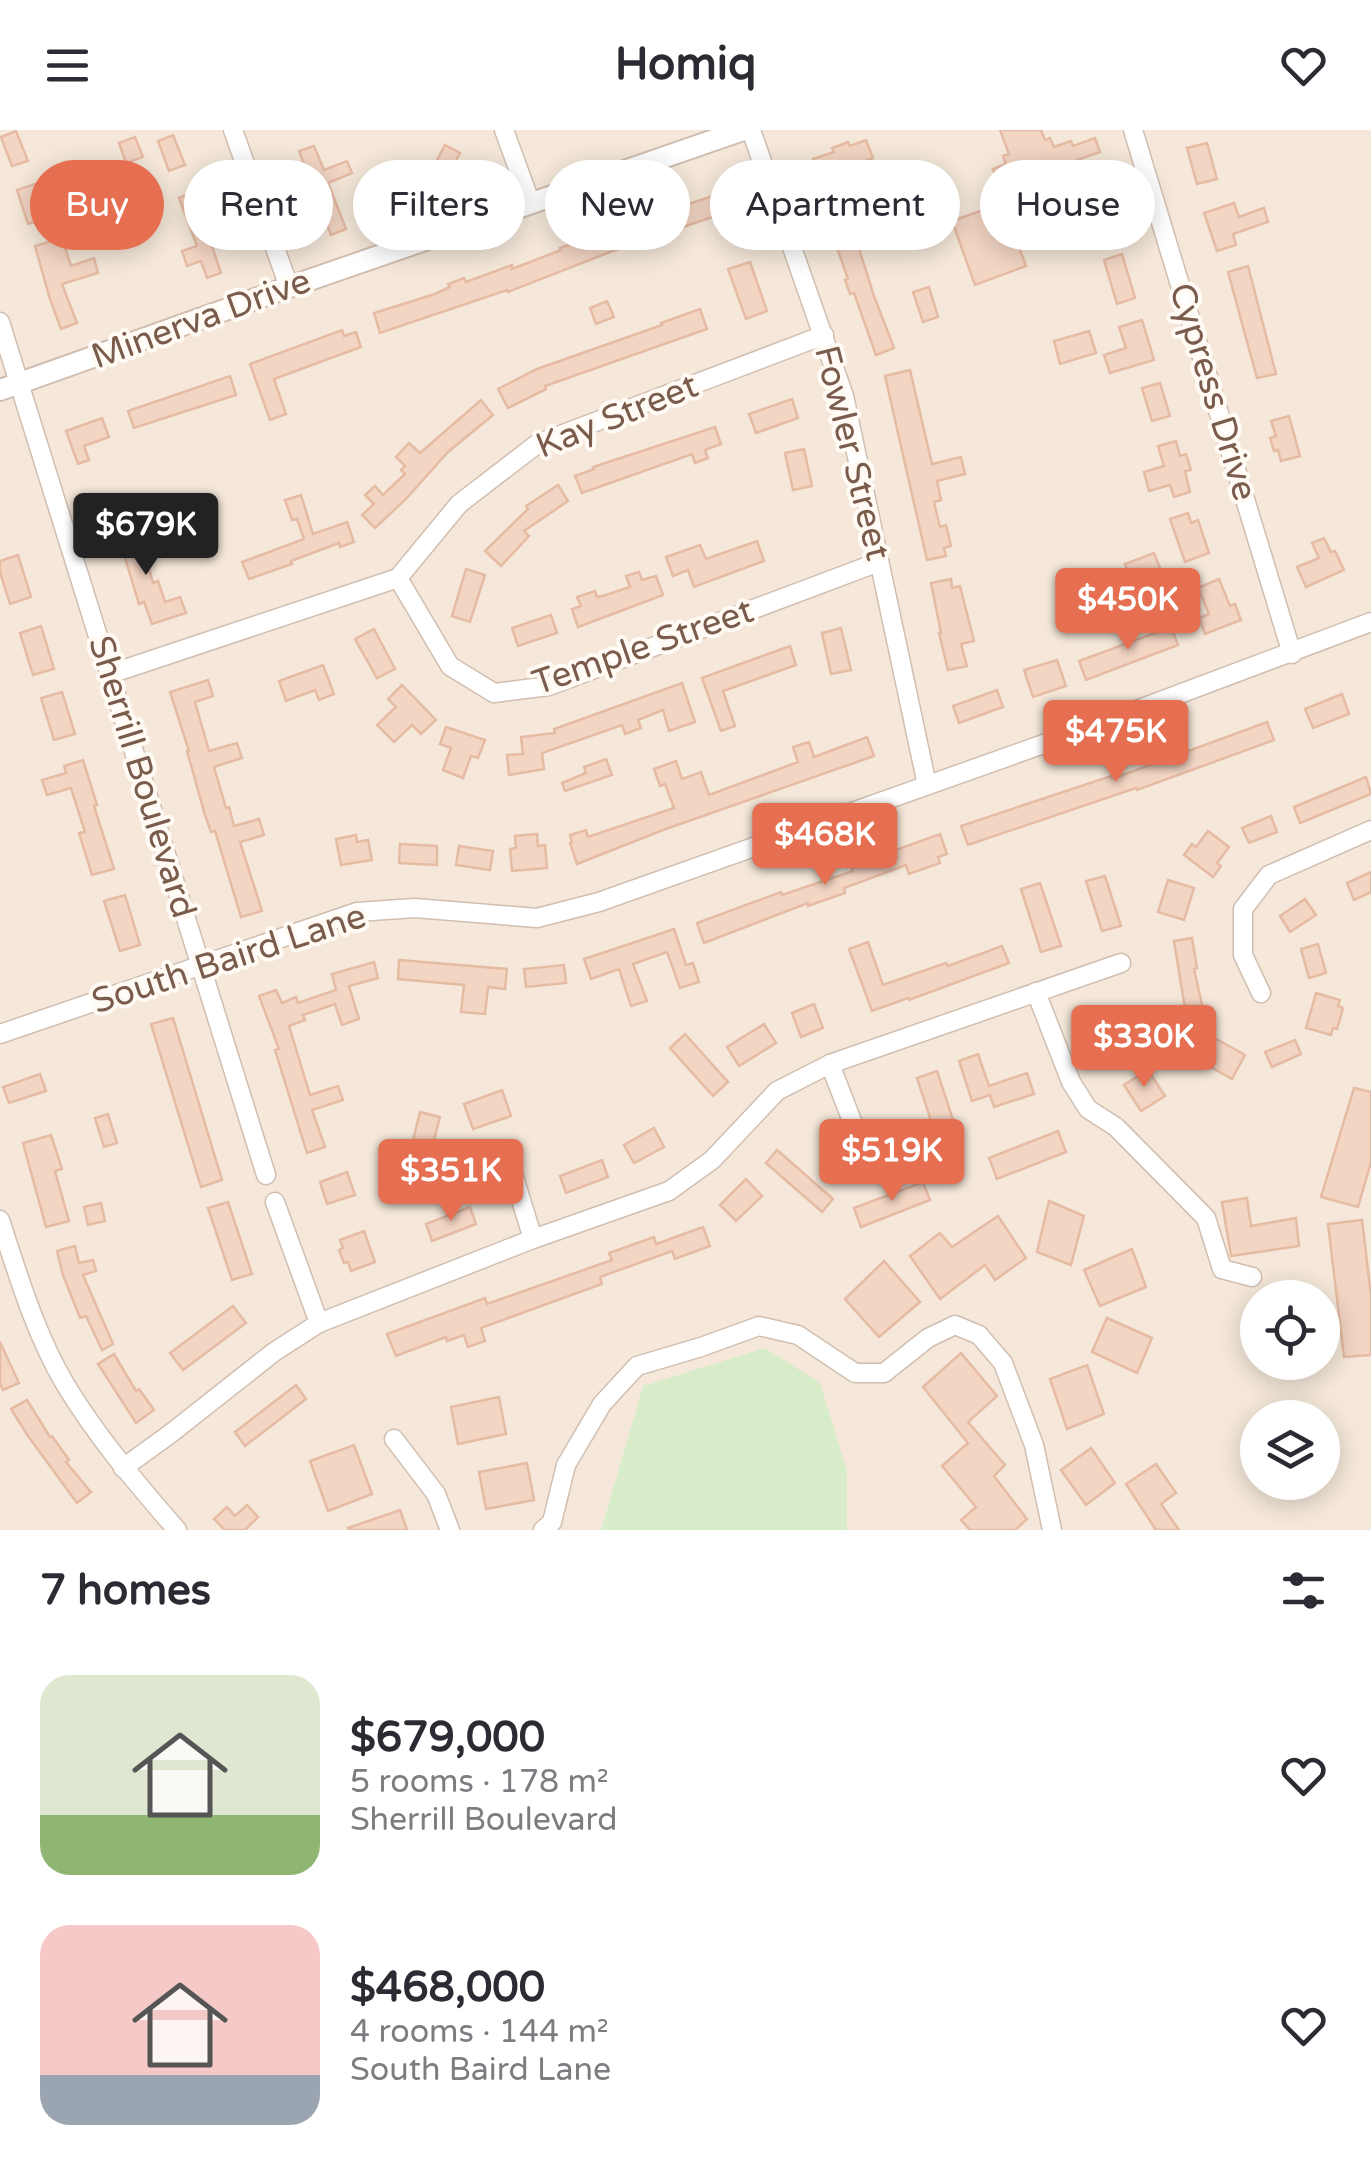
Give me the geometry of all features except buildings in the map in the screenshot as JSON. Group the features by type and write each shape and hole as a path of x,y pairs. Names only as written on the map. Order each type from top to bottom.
{"street":[{"path":"233,130 289,287"},
{"path":"504,130 531,204"},
{"name":"Minerva Drive","path":"10,387 743,130"},
{"name":"Fowler Street","path":"751,130 844,396 927,785"},
{"name":"Cypress Drive","path":"1133,130 1292,654"},
{"name":"Sherrill Boulevard","path":"0,322 10,387 110,674 266,1175"},
{"name":"Kay Street","path":"398,578 459,504 536,444 824,335"},
{"name":"Temple Street","path":"398,578 450,666 494,694 548,686 880,562"},
{"path":"110,674 398,578"},
{"name":"South Baird Lane","path":"0,1034 357,912 415,908 537,918 599,902 1292,654 1371,622"},
{"path":"1261,993 1244,954 1243,909 1270,874 1371,830"},
{"path":"124,1468 274,1352 318,1323 669,1191 712,1160 777,1091 830,1064 1121,963"},
{"path":"1036,992 1071,1082 1088,1110 1116,1127 1206,1218 1222,1269 1252,1277"},
{"path":"830,1064 857,1134"},
{"path":"509,1161 533,1239"},
{"path":"275,1202 318,1323"},
{"path":"0,1220 26,1302 64,1382 124,1468 177,1530"},
{"path":"543,1530 552,1522 566,1465 602,1404 638,1366 759,1326 798,1335 855,1373 884,1374 928,1338 955,1325 979,1336 1003,1362 1034,1445 1052,1530"},
{"path":"394,1439 436,1494 450,1530"}],"shaded area":[{"path":"0,130 1371,130 1371,1530 847,1530 847,1471 643,1386 601,1530 0,1530"}],"green space":[{"path":"765,1348 820,1383 847,1471 847,1530 601,1530 643,1386"}]}
